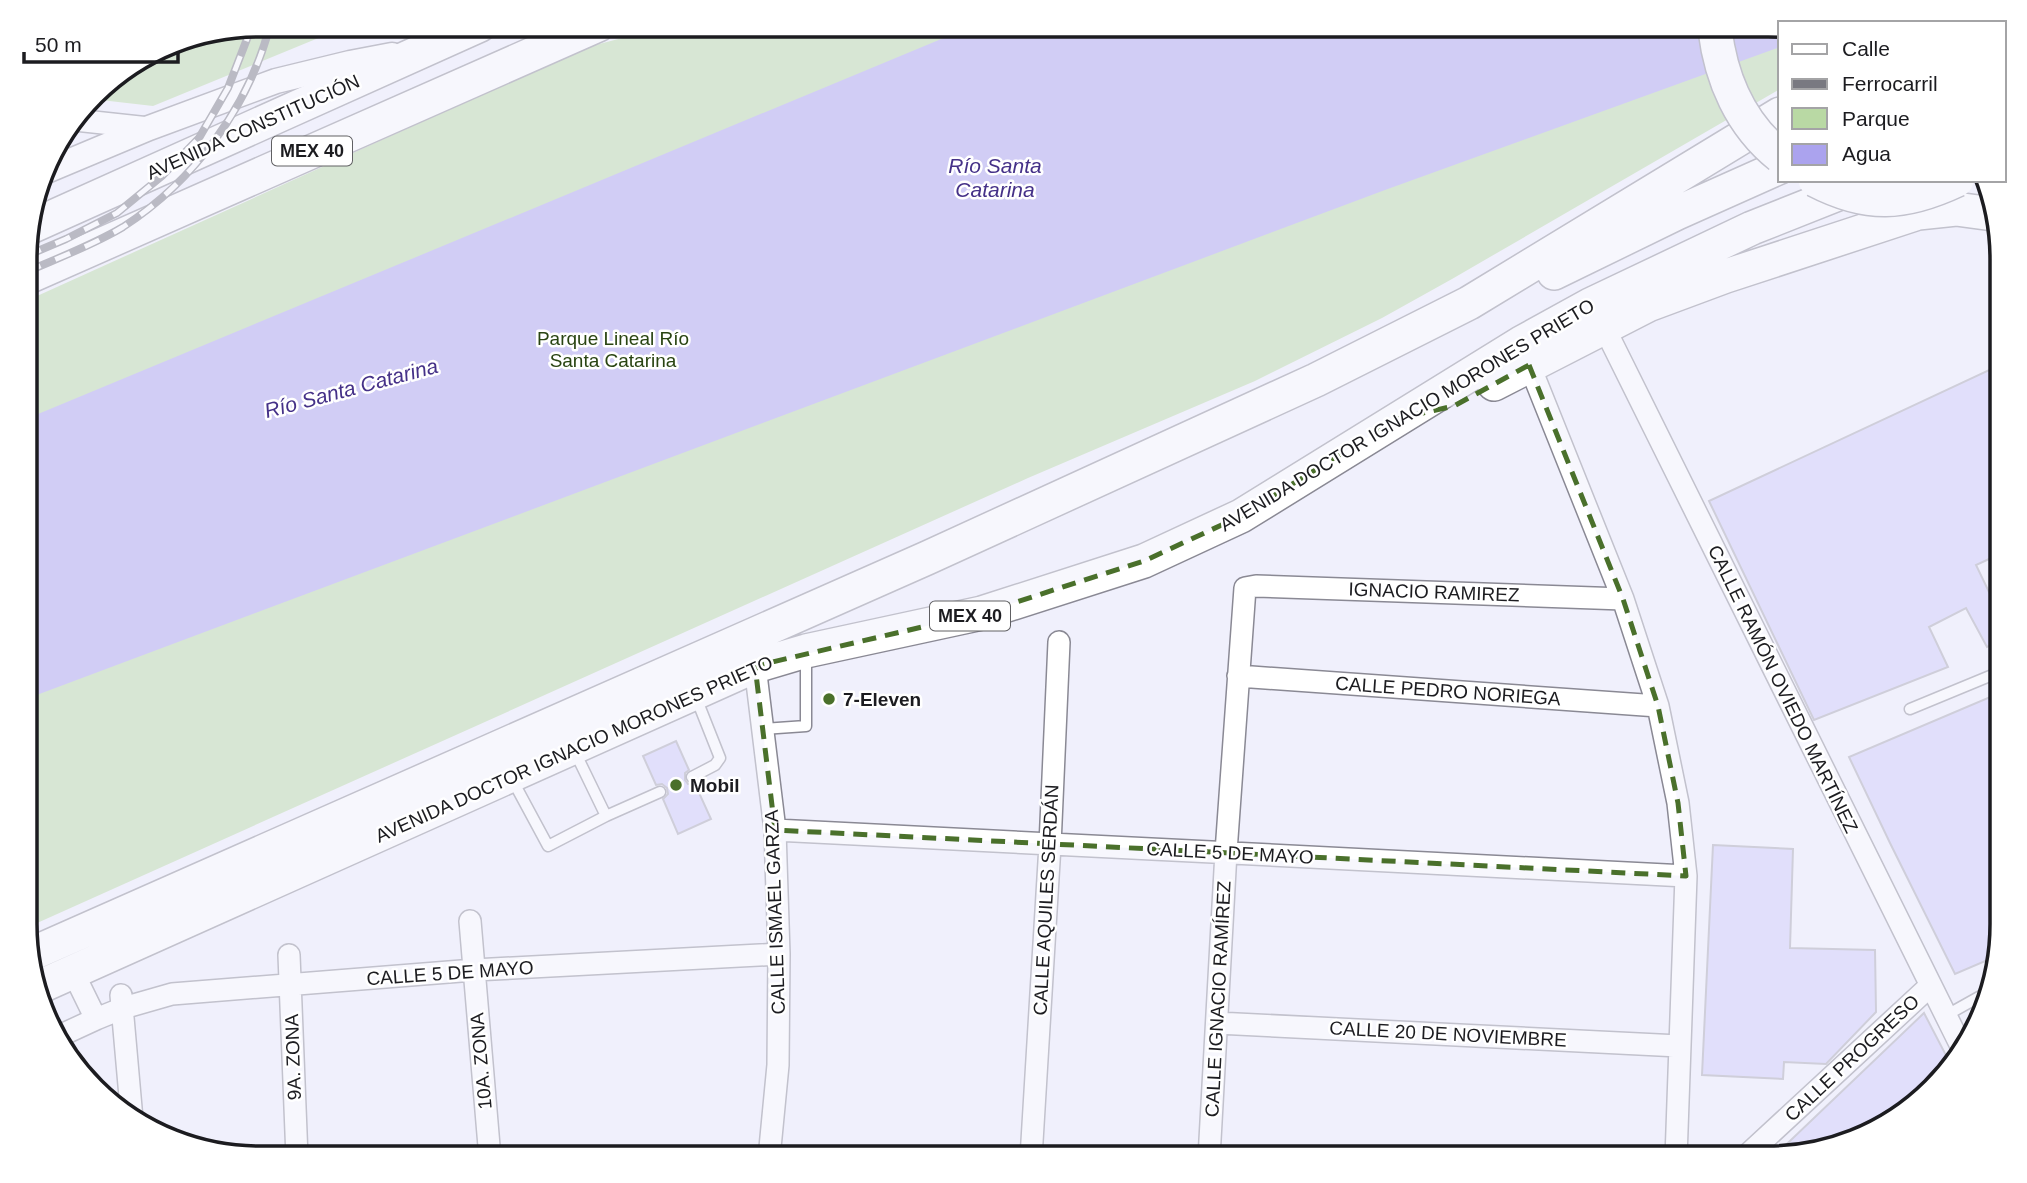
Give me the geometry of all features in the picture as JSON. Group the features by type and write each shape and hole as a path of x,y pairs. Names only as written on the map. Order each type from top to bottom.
{"highway":[{"name":"AVENIDA CONSTITUCIÓN","path":"40,223 452,37"},
{"path":"272,119 531,37"},
{"name":"MEX 40","path":"37,273 569,37"},
{"path":"1717,37 1717,49 1734,99 1749,124 1778,154"},
{"name":"AVENIDA DOCTOR IGNACIO MORONES PRIETO","path":"39,951 928,558 1316,380 1469,303 1778,115"},
{"path":"1469,303 1555,273 1677,213 1778,168"},
{"path":"1820,182 1859,199 1897,200 1951,182"},
{"name":"AVENIDA DOCTOR IGNACIO MORONES PRIETO","path":"45,984 755,666 806,651 982,613 1144,561 1241,516 1397,419 1454,406 1590,305 1752,228 1868,182"},
{"path":"1525,354 1604,327 1648,305 1726,276 1918,213 1956,209 1985,213"},
{"path":"806,651 928,558"}],"street":[{"path":"58,166 149,128 276,81 350,63 424,50"},
{"path":"85,121 149,128"},
{"name":"CALLE RAMÓN OVIEDO MARTÍNEZ","path":"1604,327 1958,1040"},
{"path":"1525,354 1623,598 1658,706 1678,803 1686,876 1676,1146"},
{"name":"IGNACIO RAMIREZ","path":"1245,588 1256,586 1623,598"},
{"name":"CALLE IGNACIO RAMÍREZ","path":"1210,1146 1226,852 1245,588"},
{"name":"CALLE AQUILES SERDÁN","path":"1032,1146 1059,642"},
{"name":"CALLE ISMAEL GARZA","path":"755,666 775,830 779,954 778,1065 770,1146"},
{"name":"CALLE PEDRO NORIEGA","path":"1238,676 1658,706"},
{"name":"CALLE 5 DE MAYO","path":"775,830 1686,876"},
{"name":"10A. ZONA","path":"470,921 489,1146"},
{"name":"CALLE 5 DE MAYO","path":"66,1033 96,1019 122,1001 172,994 474,970 779,954"},
{"name":"9A. ZONA","path":"289,955 297,1146"},
{"path":"73,972 96,1019"},
{"name":"CALLE PROGRESO","path":"1757,1146 1930,986"},
{"path":"122,1001 131,1106"},
{"name":"CALLE 20 DE NOVIEMBRE","path":"1217,1023 1679,1046"}],"lane":[{"path":"763,729 806,726 806,651"},
{"path":"1910,709 1990,676"},
{"path":"692,777 715,765 720,758 694,692"},
{"path":"573,747 606,816"},
{"path":"510,775 548,846 660,792"},
{"path":"1945,1016 1977,998"}],"highlighted area":[{"path":"1529,365 1623,599 1658,706 1678,803 1686,876 775,830 755,666 982,613 1144,561 1241,516 1397,419 1454,406"}],"green space":[{"path":"244,37 321,37 153,106 104,100 135,74 201,44"},
{"name":"Parque Lineal Río Santa Catarina","path":"626,37 1768,37 1778,38 1778,90 1382,318 1255,381 1028,478 37,923 37,296 492,88 588,47"}],"water":[{"name":"Río Santa Catarina","path":"946,37 1778,38 1778,48 1385,190 37,695 37,414"}],"building":[{"path":"1990,370 1990,559 1976,565 1990,594 1990,646 1987,647 1966,608 1929,627 1948,667 1814,720 1709,501"},
{"path":"1990,697 1990,939 1987,960 1955,974 1849,757"},
{"name":"Mobil","path":"676,741 689,770 685,773 685,780 688,784 695,784 711,819 678,834 663,799 668,794 667,788 662,784 656,785 643,756"},
{"path":"1713,845 1793,849 1790,948 1875,950 1876,1012 1826,1064 1784,1062 1783,1079 1702,1075"},
{"path":"1924,1013 1946,1056 1915,1091 1892,1109 1840,1134 1785,1146"}],"railway":[{"path":"38,251 117,213 162,176 199,138 228,88 248,37"},
{"path":"37,267 123,227 173,188 215,140 233,113 248,85 266,37"}],"place":[{"name":"7-Eleven","path":"829,699"},
{"name":"Mobil","path":"676,785"}]}
